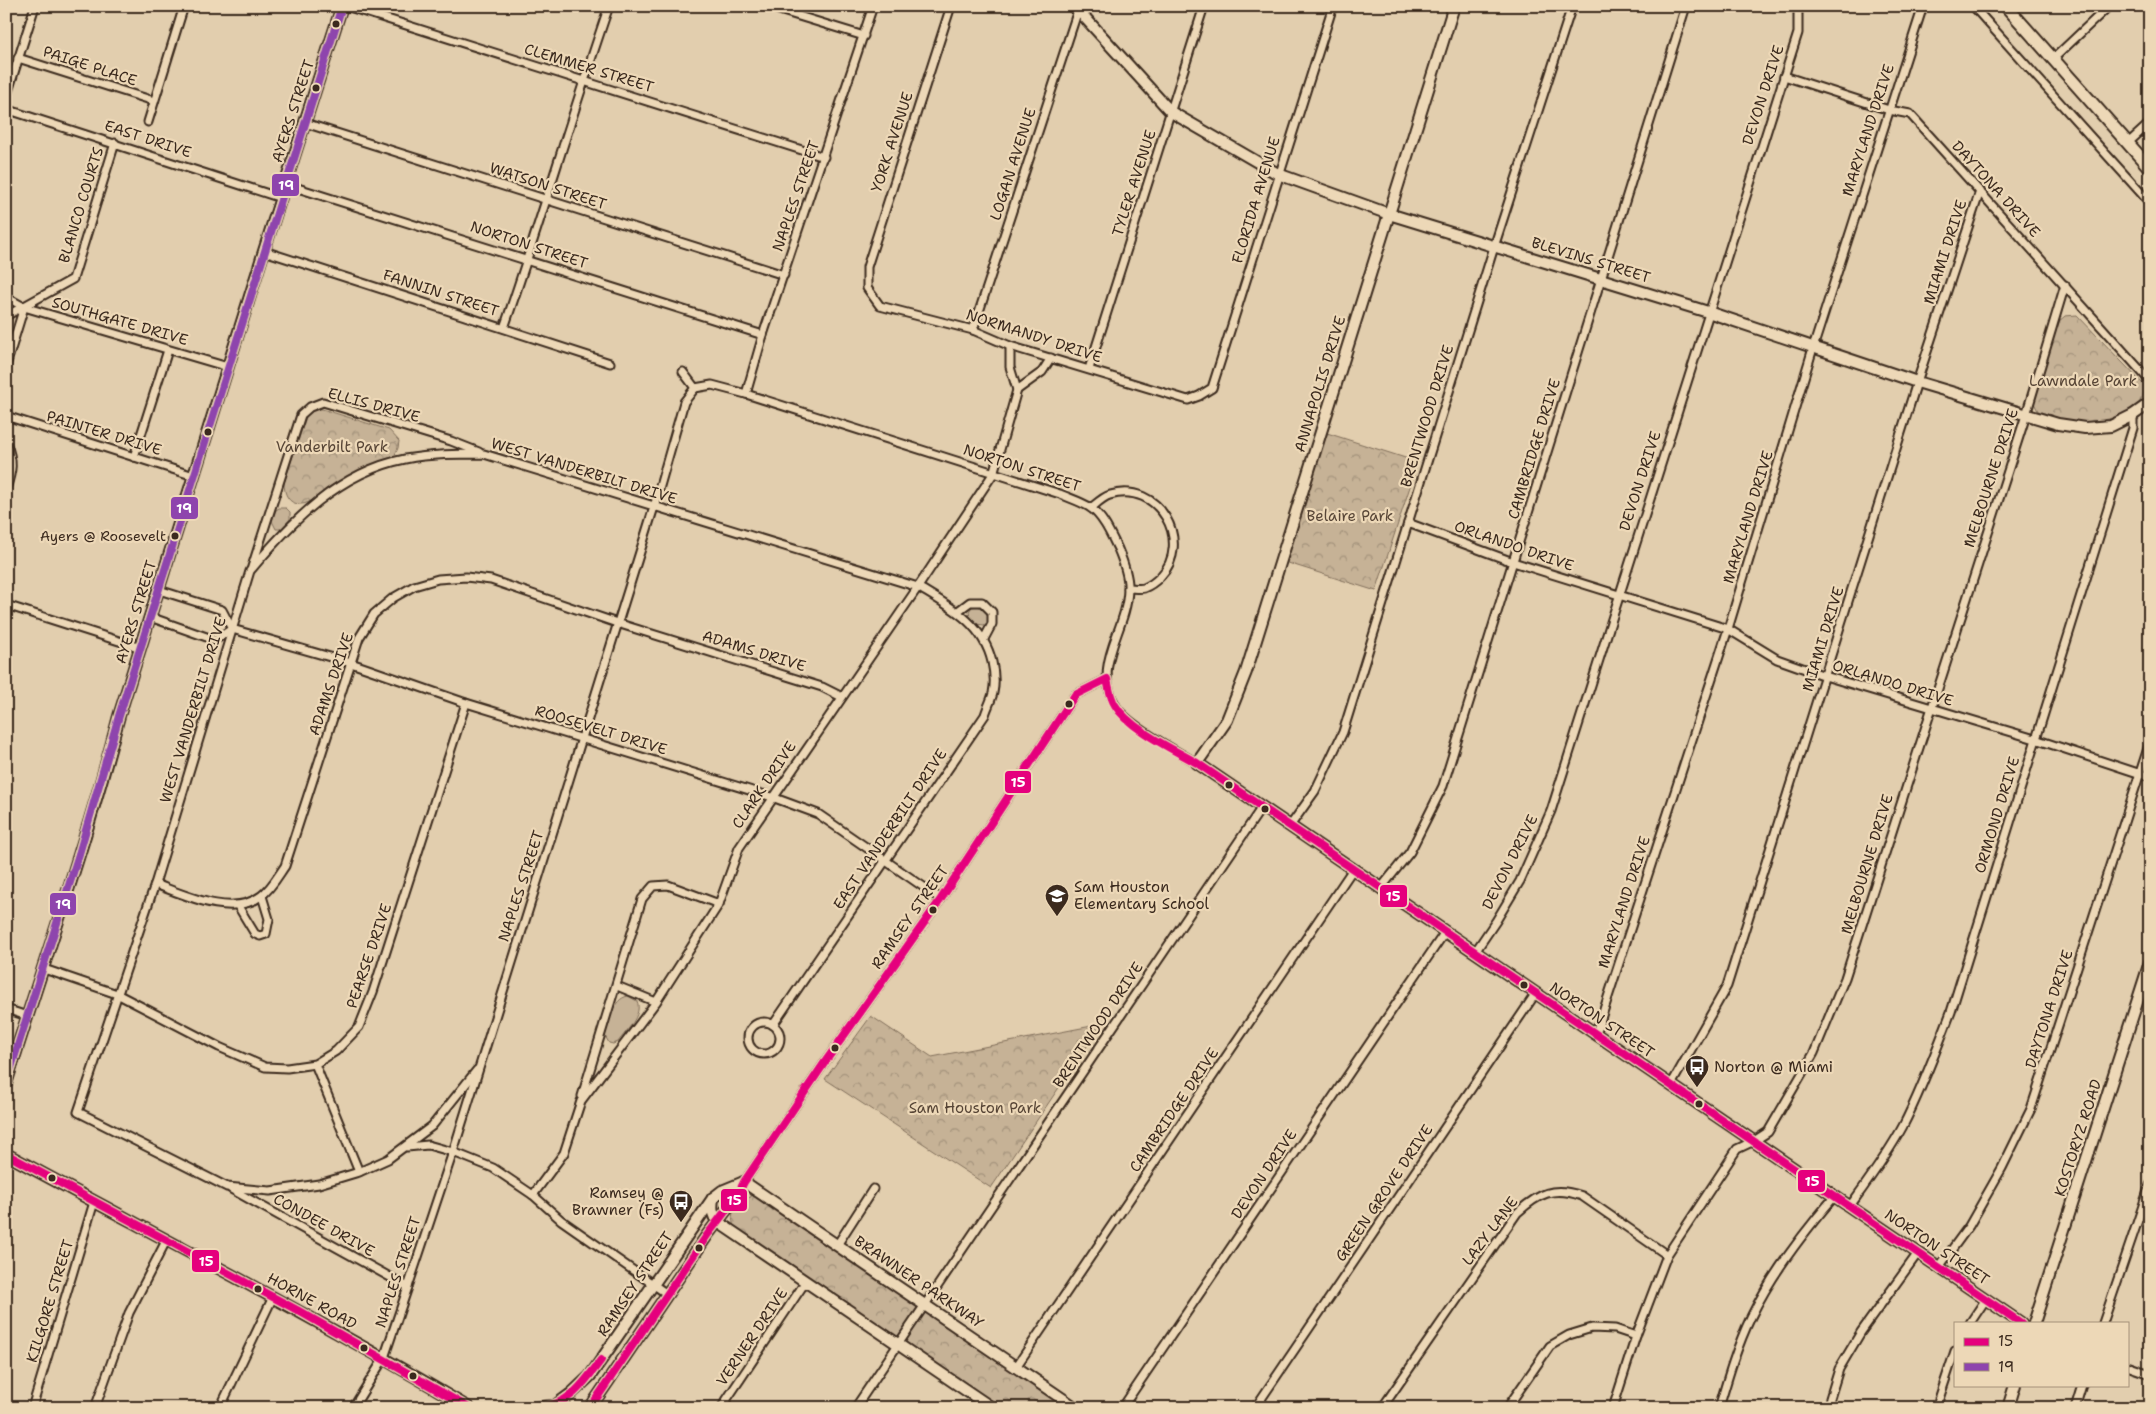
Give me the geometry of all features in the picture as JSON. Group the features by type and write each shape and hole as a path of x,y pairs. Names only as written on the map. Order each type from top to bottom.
{"main road":[{"path":"2006,6 2150,168"}],"street":[{"path":"6,98 35,6"},
{"path":"148,122 184,6"},
{"name":"AYERS STREET","path":"6,1084 27,1016 44,970 150,618 342,6"},
{"name":"CLEMMER STREET","path":"346,6 824,157"},
{"path":"504,328 528,260 583,81 609,6"},
{"path":"766,6 864,36"},
{"name":"NAPLES STREET","path":"746,394 763,335 873,6"},
{"name":"YORK AVENUE","path":"867,288 867,266 950,6"},
{"name":"TYLER AVENUE","path":"1089,369 1204,6"},
{"name":"FLORIDA AVENUE","path":"1199,396 1212,388 1278,174 1333,6"},
{"name":"ANNAPOLIS DRIVE","path":"1197,763 1227,720 1246,672 1454,6"},
{"name":"BRENTWOOD DRIVE","path":"1290,826 1315,791 1343,732 1494,247 1572,6"},
{"name":"CAMBRIDGE DRIVE","path":"1381,888 1410,852 1443,786 1686,6"},
{"name":"DEVON DRIVE","path":"1474,952 1520,881 1551,811 1618,595 1798,33 1798,6"},
{"name":"MARYLAND DRIVE","path":"1596,1034 1728,629 1813,348 1923,6"},
{"path":"1973,6 2150,204"},
{"path":"2052,60 2109,6"},
{"name":"BLEVINS STREET","path":"1076,7 1171,112 1278,174 1389,214 1708,312 1917,382 2058,424 2085,428 2110,426 2133,415 2150,403"},
{"name":"LOGAN AVENUE","path":"974,330 1076,7"},
{"name":"PAIGE PLACE","path":"18,58 154,101"},
{"name":"DAYTONA DRIVE","path":"1784,76 1889,110 1910,114 2150,381"},
{"name":"EAST DRIVE","path":"6,109 116,143 281,198"},
{"name":"WATSON STREET","path":"305,123 784,275"},
{"path":"2128,143 2150,123"},
{"name":"BLANCO COURTS","path":"6,316 73,279 116,143"},
{"name":"NORTON STREET","path":"285,184 763,335"},
{"name":"MIAMI DRIVE","path":"1671,1085 1727,986 1917,382 1980,191"},
{"name":"FANNIN STREET","path":"264,251 610,363"},
{"name":"MELBOURNE DRIVE","path":"1613,1408 1636,1336 1667,1255 1737,1149 1754,1142 1768,1132 1795,1089 1814,1053 1845,978 2026,415 2065,285"},
{"name":"NORMANDY DRIVE","path":"867,288 880,306 974,330 1010,346 1188,400 1199,396"},
{"name":"SOUTHGATE DRIVE","path":"6,297 24,307 228,367"},
{"path":"6,366 24,307"},
{"path":"1010,346 1010,367 1017,390 1042,372 1051,358"},
{"path":"134,457 168,350"},
{"path":"683,372 696,388"},
{"name":"NORTON STREET","path":"696,388 712,385 746,394 1060,494 1091,508 1102,520 1113,539 1122,560 1128,588 1126,608 1107,662 1107,679 1111,696 1117,708 1127,718 1197,763 2020,1322"},
{"name":"NAPLES STREET","path":"352,1408 384,1358 408,1287 453,1152 477,1070 654,508 684,402 696,388"},
{"name":"CLARK DRIVE","path":"533,1195 564,1154 581,1101 656,1002 719,904 739,848 993,474 1017,390"},
{"name":"ELLIS DRIVE","path":"250,571 301,414 310,407 323,402 451,441 484,454"},
{"name":"ORMOND DRIVE","path":"1850,1206 1875,1172 1902,1127 1929,1068 1951,1012 2034,739 2133,428 2133,415"},
{"name":"PAINTER DRIVE","path":"6,416 194,476"},
{"path":"6,443 12,455 11,473 6,489"},
{"name":"WEST VANDERBILT DRIVE","path":"477,1070 432,1126 388,1159 359,1172 319,1184 270,1191 227,1188 78,1112 155,884 250,571 276,540 309,507 339,487 367,472 403,460 444,454 484,454 654,508 918,587"},
{"path":"1091,508 1109,495 1128,494 1146,497 1159,507 1167,519 1174,537 1173,554 1167,569 1157,580 1144,588 1128,588"},
{"name":"ORLANDO DRIVE","path":"1408,523 1513,562 1728,629 1777,659 1826,676 2034,739 2150,777"},
{"name":"ADAMS DRIVE","path":"155,884 206,903 238,906 262,896 285,866 359,638 374,614 393,598 414,586 438,579 466,577 491,580 617,623 822,687 842,697"},
{"name":"EAST VANDERBILT DRIVE","path":"773,1025 985,715 994,691 994,670 989,648 979,632 958,611 918,587"},
{"path":"150,618 215,640 232,629 222,610 159,590"},
{"path":"958,611 970,602 982,602 992,612 992,624 984,639"},
{"path":"6,605 141,648"},
{"name":"ROOSEVELT DRIVE","path":"232,629 351,663 466,703 772,797 818,814 941,899"},
{"name":"RAMSEY STREET","path":"590,1408 667,1294 737,1196 744,1182 826,1062 941,899 1075,695 1107,679"},
{"name":"PEARSE DRIVE","path":"44,970 117,994 220,1048 265,1067 287,1068 315,1064 336,1051 358,1027 373,992 466,703"},
{"name":"DAYTONA DRIVE","path":"1939,1267 1969,1226 2002,1168 2031,1109 2150,742"},
{"name":"BRENTWOOD DRIVE","path":"855,1408 1262,807"},
{"name":"CAMBRIDGE DRIVE","path":"1016,1367 1353,869"},
{"path":"581,1101 642,899 653,886 668,886 719,904"},
{"path":"238,906 255,934 260,936 266,934 269,920 262,896"},
{"name":"DEVON DRIVE","path":"1122,1408 1445,932"},
{"name":"KOSTORYZ ROAD","path":"2034,1322 2150,962"},
{"path":"617,986 656,1002"},
{"name":"GREEN GROVE DRIVE","path":"1255,1408 1536,993"},
{"path":"6,1009 27,1016"},
{"path":"760,1023 773,1025 779,1032 779,1046 768,1054 755,1052 748,1040 749,1031 760,1023"},
{"path":"315,1064 359,1172"},
{"path":"406,1147 428,1145 453,1152 493,1168 533,1195 560,1220 667,1294"},
{"name":"HORNE ROAD","path":"6,1154 273,1297 384,1358 469,1408"},
{"name":"RAMSEY STREET","path":"552,1407 571,1394 590,1376 713,1198 722,1191 744,1182"},
{"name":"BRAWNER PARKWAY","path":"744,1182 1076,1408"},
{"path":"2103,1322 2150,1185"},
{"name":"CONDEE DRIVE","path":"227,1188 408,1287"},
{"path":"837,1245 873,1189"},
{"name":"LAZY LANE","path":"1382,1408 1517,1213 1533,1198 1550,1192 1565,1190 1582,1196 1667,1255"},
{"path":"1719,1408 1735,1356 1751,1316 1804,1233 1835,1196"},
{"path":"713,1198 712,1209 714,1217 718,1222 989,1407"},
{"name":"KILGORE STREET","path":"32,1408 94,1202"},
{"path":"94,1408 129,1314 166,1240"},
{"path":"1827,1408 1840,1369 1861,1332 1918,1253"},
{"name":"VERNER DRIVE","path":"721,1408 806,1281"},
{"path":"220,1408 273,1297"},
{"path":"1971,1322 1986,1299"},
{"path":"1507,1408 1550,1346 1569,1335 1592,1328 1615,1329 1636,1336"},
{"path":"1936,1408 1954,1354"},
{"path":"2128,1366 2150,1374"},
{"path":"2008,1408 2015,1386"},
{"path":"2076,1408 2082,1386"},
{"path":"535,1408 552,1407"}],"green space":[{"name":"Lawndale Park","path":"2077,315 2144,385 2144,393 2141,400 2130,410 2113,418 2087,423 2064,420 2038,411 2033,401 2058,322 2065,316"},
{"name":"Vanderbilt Park","path":"322,409 389,430 399,441 398,448 393,459 344,479 304,504 296,504 288,497 284,483 306,417 310,411"},
{"name":"Belaire Park","path":"1327,433 1418,462 1376,591 1285,562"},
{"path":"286,508 290,512 290,519 281,529 276,529 272,521 276,510"},
{"path":"978,606 985,610 987,614 988,622 984,625 976,624 970,618 969,611 972,607"},
{"path":"628,996 637,1001 638,1012 636,1017 618,1042 609,1043 605,1036 612,1012 618,1002"},
{"name":"Sam Houston Park","path":"871,1016 932,1057 1102,1024 991,1188 825,1079"},
{"path":"751,1195 757,1197 1067,1408 1000,1408 734,1226 732,1216 735,1207 741,1201 751,1197"}],"transit line":[{"name":"19","path":"6,1083 342,6"},
{"name":"15","path":"590,1408 708,1234 737,1196 744,1182 825,1062 941,899 1075,695 1107,679 1115,705 1130,722 1141,730 1197,763 2020,1322"},
{"name":"15","path":"6,1154 297,1310 469,1408"},
{"name":"15","path":"537,1408 558,1403 567,1398 581,1385 601,1360"}],"place":[{"name":"Ayers @ Roosevelt","path":"175,536"},
{"name":"Sam Houston Elementary School","path":"1057,917"},
{"name":"Norton @ Miami","path":"1697,1088"},
{"name":"Ramsey @ Brawner (Fs)","path":"681,1223"}]}
